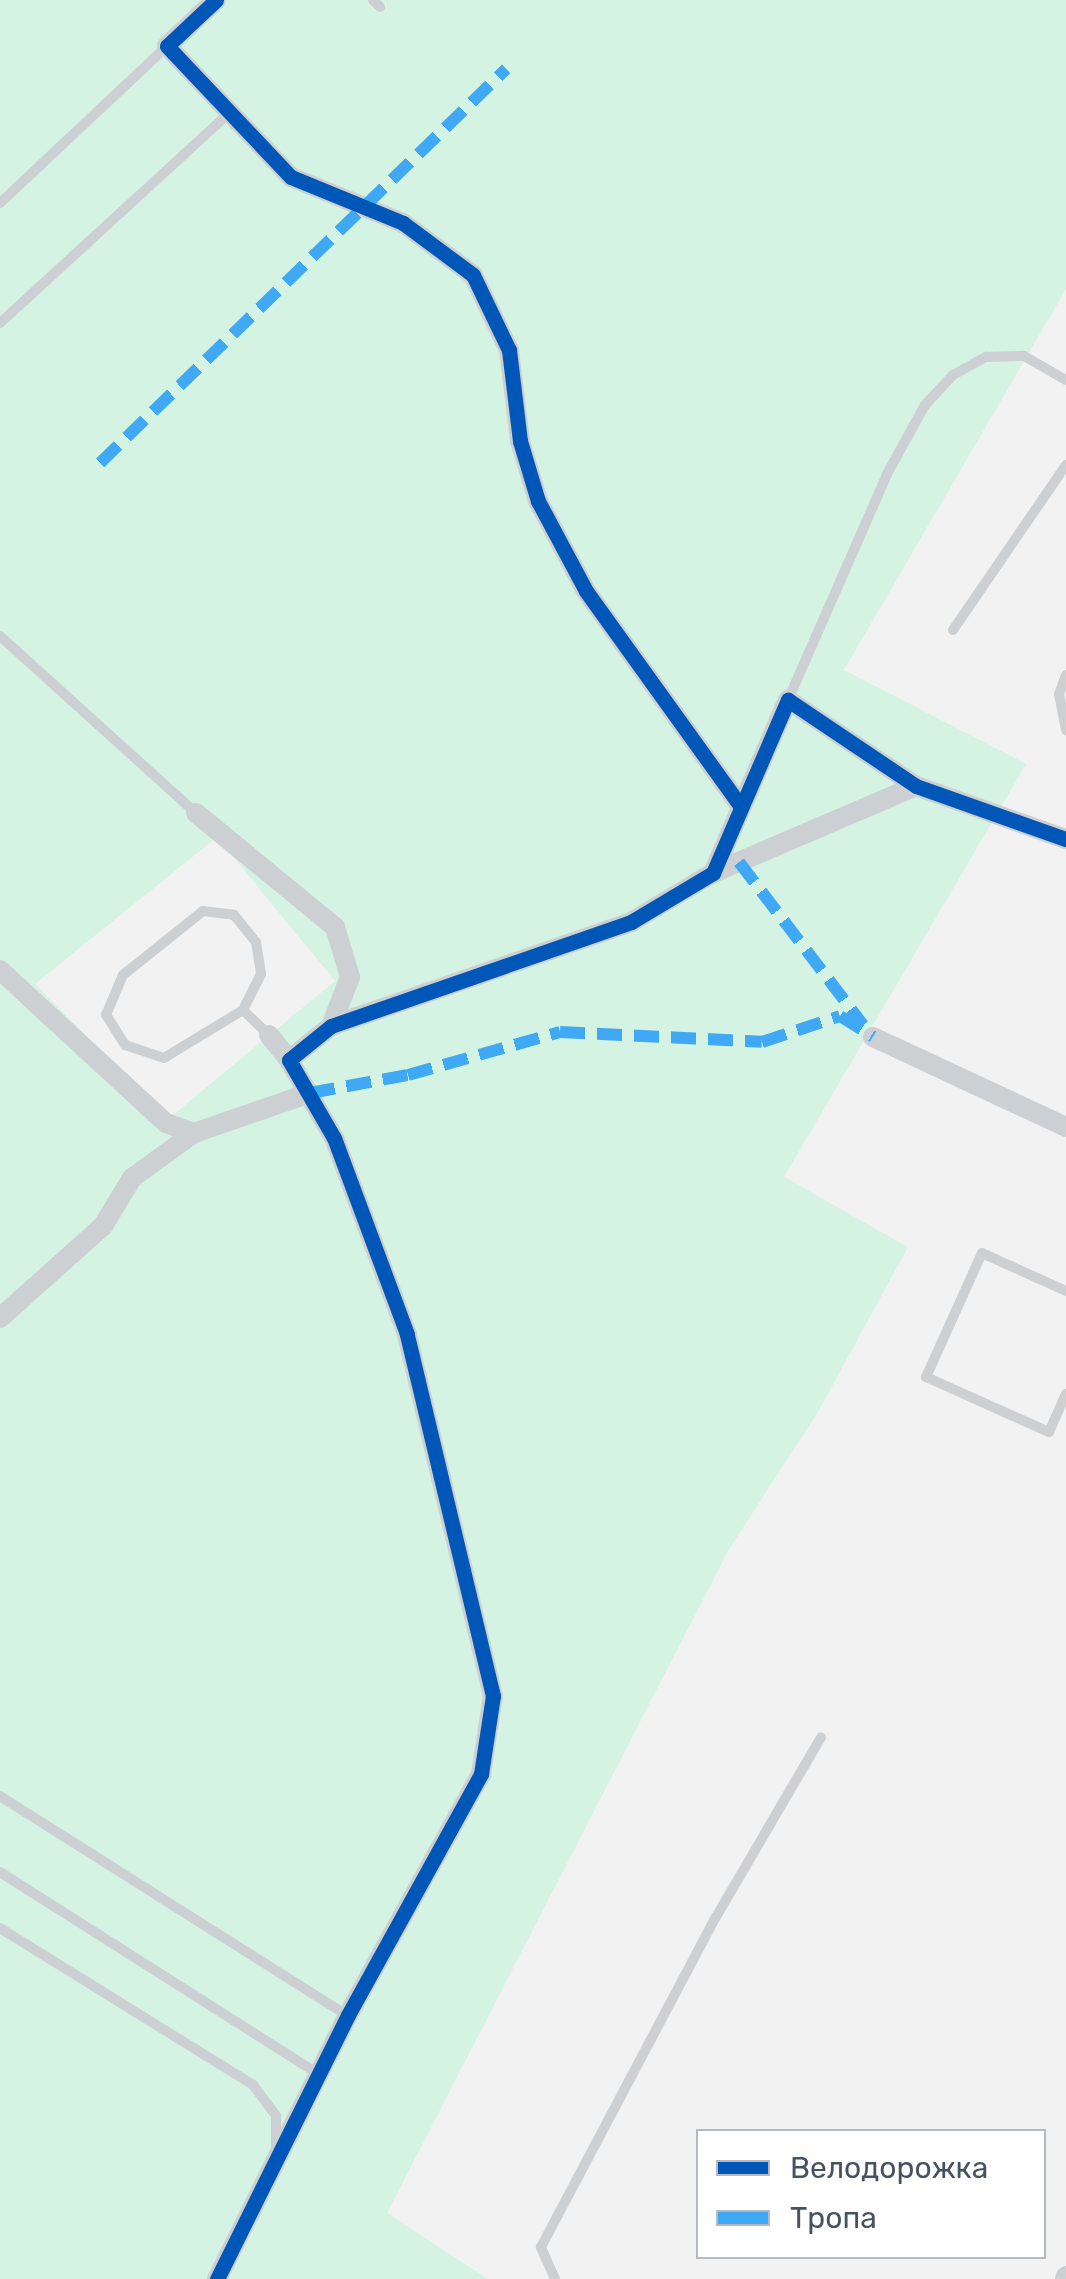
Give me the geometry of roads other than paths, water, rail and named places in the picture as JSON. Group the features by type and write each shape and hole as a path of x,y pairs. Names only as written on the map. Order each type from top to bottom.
{"street":[{"path":"216,0 167,46 291,177 403,223 473,275 509,350 520,442 538,501 586,591 740,805"},
{"path":"714,873 788,700 916,786 1066,839"},
{"path":"289,1060 331,1026 631,922 714,873 916,786"},
{"path":"196,813 335,927 350,977 331,1026"},
{"path":"0,970 166,1123 194,1133"},
{"path":"217,2279 348,2016 481,1774 493,1696 408,1334 310,1093 269,1035"},
{"path":"873,1037 1066,1127"},
{"path":"0,1318 103,1226 132,1178 194,1133 310,1093"}],"lane":[{"path":"0,203 167,46"},
{"path":"0,323 230,112"},
{"path":"788,700 887,474 925,405 953,375 986,357 1024,356 1066,380"},
{"path":"954,630 1065,472"},
{"path":"0,636 196,813"},
{"path":"1066,675 1059,694 1066,730"},
{"path":"203,911 234,916 256,942 261,974 243,1010 164,1058 125,1045 106,1015 123,974 203,911"},
{"path":"243,1010 269,1035"},
{"path":"1066,1290 982,1253 926,1377 1049,1432 1066,1394"},
{"path":"555,2279 540,2247 716,1917 822,1737"},
{"path":"0,1796 348,2016"},
{"path":"0,1872 318,2074"},
{"path":"0,1928 253,2085 276,2116 276,2157"}]}
